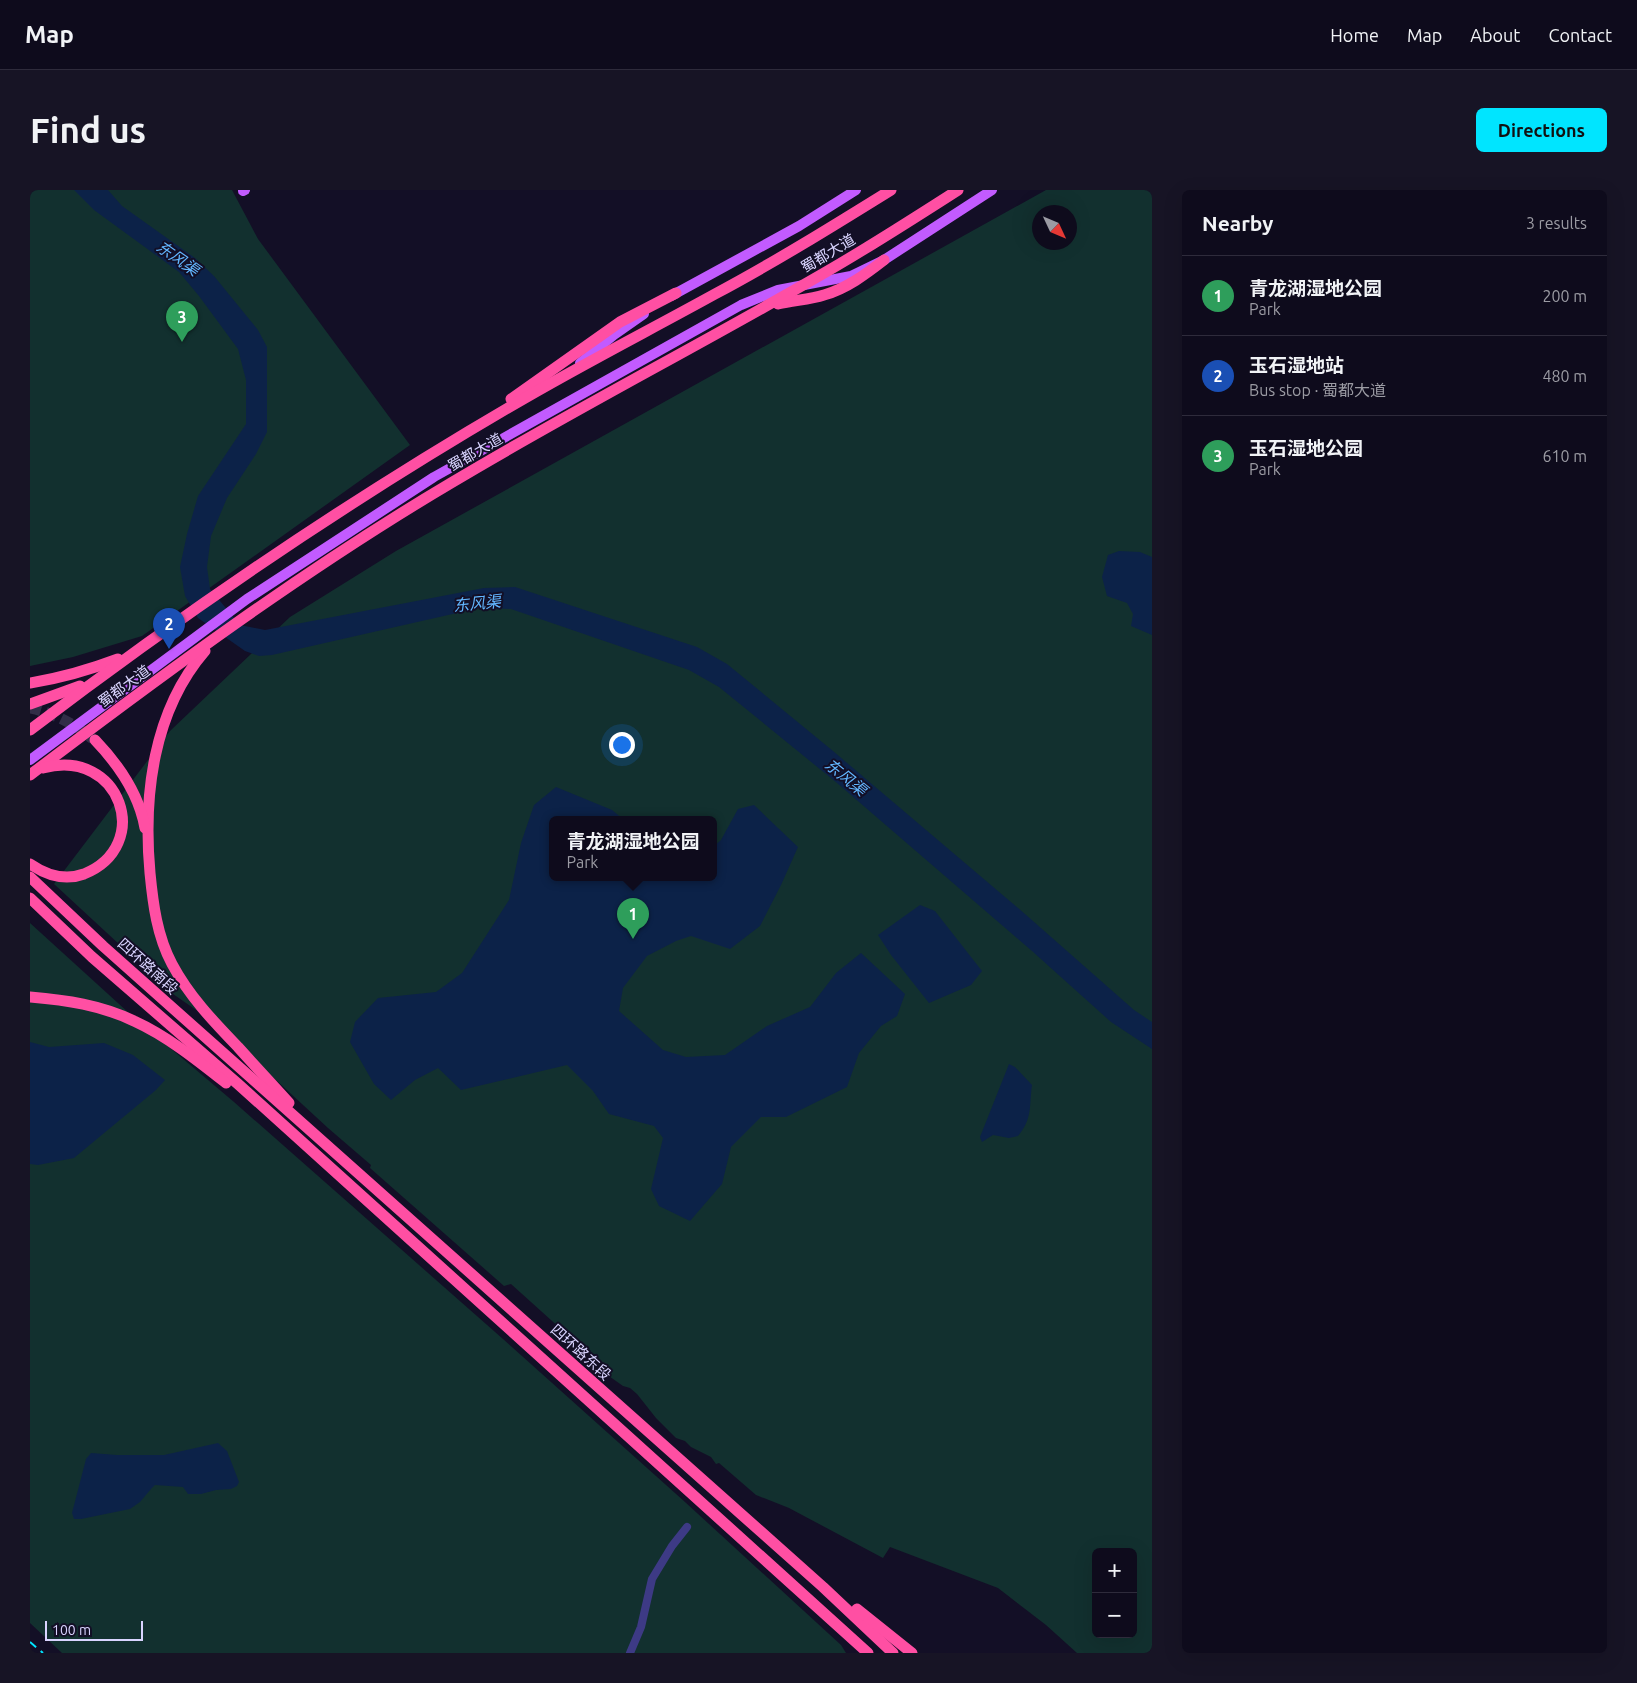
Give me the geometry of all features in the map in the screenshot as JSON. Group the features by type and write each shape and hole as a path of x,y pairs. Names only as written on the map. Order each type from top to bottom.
{"highway":[{"name":"蜀都大道","path":"30,730 190,612 372,490 515,404 807,242 891,190"},
{"name":"蜀都大道","path":"30,773 250,613 387,522 517,444 819,276 958,190"},
{"path":"30,773 190,646 250,602 423,495 569,410 735,321 778,304 823,296 860,277 884,260"},
{"path":"30,704 79,687 100,675 375,487 475,424 620,322 676,293"},
{"path":"148,847 149,802 154,760 172,703 197,661 250,602"},
{"path":"30,683 56,679 92,669 127,656"},
{"path":"95,740 112,758 127,782 138,806 144,824 148,847 153,905 160,934 172,962 189,993 252,1071"},
{"path":"30,773 60,764 76,765 89,769 103,778 113,790 119,802 122,815 122,831 117,846 96,869 81,875 62,878 49,874 30,864"},
{"name":"四环路南段","path":"30,877 103,946 252,1071"},
{"name":"四环路南段","path":"30,898 92,957 236,1087"},
{"path":"30,996 66,1000 100,1008 134,1021 164,1038 236,1087"},
{"name":"四环路东段","path":"252,1071 325,1144 776,1546 893,1653"},
{"name":"四环路东段","path":"236,1087 315,1154 868,1653"},
{"path":"776,1546 912,1653"},
{"path":"809,1601 857,1653"}],"main road":[{"path":"676,293 799,226 856,190"},
{"path":"884,260 992,190"},
{"path":"30,736 175,625"},
{"path":"30,760 190,646"}],"street":[{"path":"630,1653 641,1627 652,1579 672,1546 687,1527"}],"green space":[{"path":"30,190 232,190 258,239 410,445 142,636 73,657 30,666"},
{"path":"1046,190 1152,190 1152,1653 1077,1653 1046,1625 998,1588 890,1547 883,1558 789,1508 756,1495 719,1463 716,1464 711,1457 691,1447 685,1441 676,1438 656,1418 637,1394 606,1374 582,1348 511,1284 504,1286 370,1168 371,1165 212,1021 173,994 54,884 170,731 290,617 396,551"},
{"path":"30,923 130,1014 234,1102 503,1339 685,1502 841,1645 846,1653 62,1653 30,1623"}],"water":[{"name":"东风渠","path":"74,190 108,190 122,206 195,258 214,276 258,330 267,347 267,432 256,454 227,498 211,536 207,567 210,589 240,625 265,630 484,588 515,587 697,647 727,664 833,751 1025,914 1134,1010 1152,1022 1152,1049 1111,1022 1032,951 837,783 719,687 689,670 511,609 479,608 272,655 259,656 245,651 198,618 185,596 180,567 198,496 246,424 246,380 238,349 179,272 94,210"},
{"path":"1119,551 1140,552 1152,557 1152,635 1131,626 1133,614 1127,603 1107,596 1102,577 1108,555"},
{"path":"556,787 612,810 619,816 549,816 549,881 717,881 717,844 721,840 738,809 754,805 798,847 760,926 730,949 691,936 676,941 647,956 623,988 619,1011 663,1050 686,1057 725,1055 767,1026 810,1007 836,973 861,953 905,994 897,1016 881,1026 859,1053 847,1087 786,1117 761,1117 731,1147 722,1184 690,1221 659,1206 651,1189 663,1138 654,1126 609,1114 593,1091 567,1065 461,1090 438,1068 415,1080 391,1100 374,1084 350,1042 355,1022 378,998 436,992 462,973 509,900 521,843 534,805"},
{"path":"920,905 935,911 982,971 971,985 929,1003 891,955 878,935"},
{"path":"30,1042 49,1047 104,1043 133,1055 165,1080 156,1090 74,1158 38,1165 30,1164"},
{"path":"1009,1064 1015,1067 1032,1085 1026,1123 1018,1136 1009,1138 993,1135 982,1142 980,1137"},
{"path":"218,1443 227,1451 239,1482 237,1486 231,1489 201,1494 188,1494 183,1487 155,1485 140,1502 130,1509 74,1519 72,1513 86,1459 91,1453 164,1455"}],"tunnel":[{"path":"30,708 63,720 93,739"}],"railway":[{"path":"30,1642 43,1653"}],"place":[{"name":"玉石湿地公园","path":"182,342"},
{"name":"玉石湿地站","path":"169,649"},
{"name":"青龙湖湿地公园","path":"633,939"}]}
